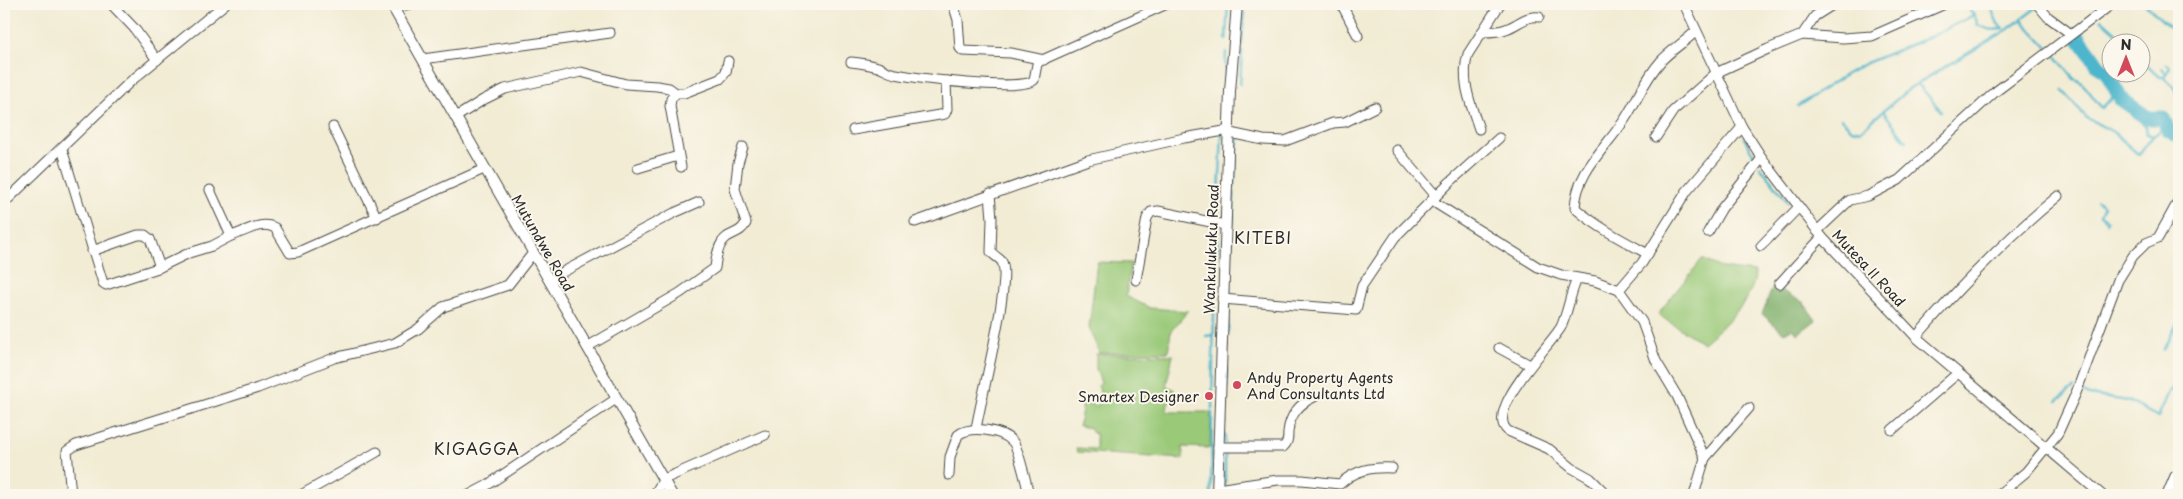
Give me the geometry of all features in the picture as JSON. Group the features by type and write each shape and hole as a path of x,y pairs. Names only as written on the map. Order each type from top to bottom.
{"main road":[{"name":"Wankulukuku Road","path":"1217,492 1230,91 1237,4"},
{"name":"Mutundwe Road","path":"392,6 672,495"}],"street":[{"path":"111,4 134,28 157,60"},
{"path":"4,203 131,81 225,4"},
{"path":"392,6 411,4"},
{"path":"953,4 958,20 960,48 962,51 1011,53 1044,60"},
{"path":"851,62 875,66 891,74 946,81 996,85 1028,84 1034,80 1037,64 1167,4"},
{"path":"1344,4 1343,7 1358,36"},
{"path":"1479,129 1465,82 1466,62 1468,54 1500,4"},
{"name":"Mutesa II Road","path":"1684,4 1742,127 1798,208 1820,234 1916,337 2092,491 2102,495"},
{"path":"1802,35 1816,16 1834,4"},
{"path":"1656,137 1673,111 1716,73 1796,36 1868,37 1945,4"},
{"path":"2037,4 2048,17 2071,34"},
{"path":"1779,284 1850,200 1868,196 1899,180 1995,92 2112,4"},
{"path":"1482,32 1494,33 1505,30 1532,16 1539,17"},
{"path":"1648,254 1611,234 1584,216 1575,208 1576,195 1582,178 1626,118 1643,84 1662,60 1696,31"},
{"path":"423,59 610,33"},
{"path":"456,117 505,89 581,72 626,84 668,88 676,93 684,93 720,78 726,72 728,61"},
{"path":"853,130 945,114 947,109 946,81"},
{"path":"676,93 671,100 670,106 681,167"},
{"path":"915,222 1088,160 1184,138 1230,132 1263,140 1285,141 1333,123 1345,122 1375,107"},
{"path":"1619,290 1648,254 1687,191 1742,127"},
{"path":"333,128 377,218"},
{"path":"1222,299 1356,310 1362,286 1394,237 1499,138"},
{"path":"587,347 680,293 715,268 720,245 725,238 742,230 746,223 735,189 738,163 743,147"},
{"path":"62,149 92,251 103,283 106,284 160,267 189,252 212,246 231,236 264,224 275,228 290,253 298,252 484,169"},
{"path":"1397,150 1434,198 1538,267 1577,279 1595,281 1619,290 1642,322 1656,361 1677,396 1705,458"},
{"path":"638,168 678,156"},
{"path":"1708,232 1728,200 1762,158"},
{"path":"210,190 231,236"},
{"path":"976,429 1002,305 1004,266 1001,260 991,252 992,219 990,194"},
{"path":"1916,337 1952,296 1995,252 2058,196"},
{"path":"1998,495 2026,472 2058,433 2076,393 2118,280 2133,256 2161,234 2179,200"},
{"path":"550,282 563,272 674,213 699,202"},
{"path":"1761,246 1798,208"},
{"path":"1136,280 1147,218 1151,212 1158,211 1225,225"},
{"path":"92,251 138,234 145,234 150,239 160,267"},
{"path":"71,495 67,451 76,445 258,388 334,358 396,343 418,329 443,307 508,285 533,253"},
{"path":"1577,279 1561,326 1539,358 1530,364 1504,408 1504,428 1549,449 1572,468 1590,478 1607,495"},
{"path":"1499,348 1530,364"},
{"path":"1892,430 1958,373"},
{"path":"1218,447 1283,447 1287,442 1289,427 1294,413 1302,403 1314,397"},
{"path":"469,495 486,486 616,399"},
{"path":"1694,495 1705,458 1749,408"},
{"path":"949,475 950,457 958,435 976,429 999,434 1013,442 1029,495"},
{"path":"654,495 664,479 765,435"},
{"path":"301,495 377,452"},
{"path":"1217,492 1278,480 1302,480 1340,484 1360,470 1392,468"},
{"path":"2167,495 2175,476 2179,474"}],"green space":[{"path":"1702,259 1722,268 1755,272 1754,282 1744,302 1729,320 1703,343 1658,315"},
{"path":"1097,262 1131,263 1126,296 1150,308 1188,311 1171,331 1168,352 1099,353 1089,328"},
{"path":"1773,286 1803,302 1816,320 1798,334 1792,329 1784,333 1762,314"},
{"path":"1096,354 1173,355 1166,386 1174,389 1174,402 1168,403 1167,412 1211,412 1210,448 1183,447 1183,459 1077,452 1076,448 1096,449 1096,434 1091,432 1090,428 1079,426 1083,403 1098,406 1099,404 1100,393 1098,386 1101,383 1096,369"}],"waterway":[{"path":"1226,40 1228,4"},
{"path":"1989,4 1998,24 2003,28"},
{"path":"2145,4 2179,36"},
{"path":"1841,119 1852,129 1860,131 1910,88 2007,30 2036,8"},
{"path":"1970,11 1978,25 1993,30 2002,28"},
{"path":"1242,45 1244,12"},
{"path":"1798,106 1864,64 1932,36 1974,15"},
{"path":"2021,19 2048,48"},
{"path":"2101,19 2115,32"},
{"path":"2077,35 2098,65 2107,73 2121,99 2148,118 2163,118 2168,130 2175,134 2179,133"},
{"path":"1240,84 1242,51"},
{"path":"1225,88 1226,52"},
{"path":"2052,53 2074,79 2078,80 2085,87 2102,108 2118,92"},
{"path":"2166,64 2170,67 2164,78 2176,89 2179,99"},
{"path":"2150,68 2160,77 2164,77"},
{"path":"2162,68 2166,74"},
{"path":"1918,84 1941,111"},
{"path":"2063,91 2087,118 2113,132 2139,155 2153,136 2163,129 2168,130"},
{"path":"1224,95 1224,126"},
{"path":"1883,111 1906,141"},
{"path":"2142,123 2146,127 2147,134 2152,135"},
{"path":"1218,215 1222,134"},
{"path":"1234,187 1238,137"},
{"path":"1744,138 1757,161"},
{"path":"1760,166 1788,202"},
{"path":"1233,224 1234,193"},
{"path":"2097,201 2104,206 2100,215 2108,220 2107,222"},
{"path":"1217,256 1218,227"},
{"path":"1229,296 1232,229"},
{"path":"1215,270 1216,259"},
{"path":"1215,274 1215,293"},
{"path":"1214,298 1214,309"},
{"path":"1228,305 1228,334"},
{"path":"1212,409 1214,312"},
{"path":"2163,350 2179,320"},
{"path":"1206,336 1214,335"},
{"path":"1227,345 1227,350"},
{"path":"1226,399 1227,353"},
{"path":"2082,391 2089,395 2128,401 2158,417 2169,392 2179,381"},
{"path":"2057,401 2074,388"},
{"path":"1225,423 1226,408"},
{"path":"1211,495 1212,413"},
{"path":"1225,435 1225,443"},
{"path":"2059,454 2057,452 2060,441"},
{"path":"1225,450 1225,485"}],"place":[{"name":"Andy Property Agents And Consultants Ltd","path":"1237,385"},
{"name":"Smartex Designer","path":"1209,396"}],"district":[{"name":"KITEBI","path":"1263,237"},
{"name":"KIGAGGA","path":"477,448"}]}
